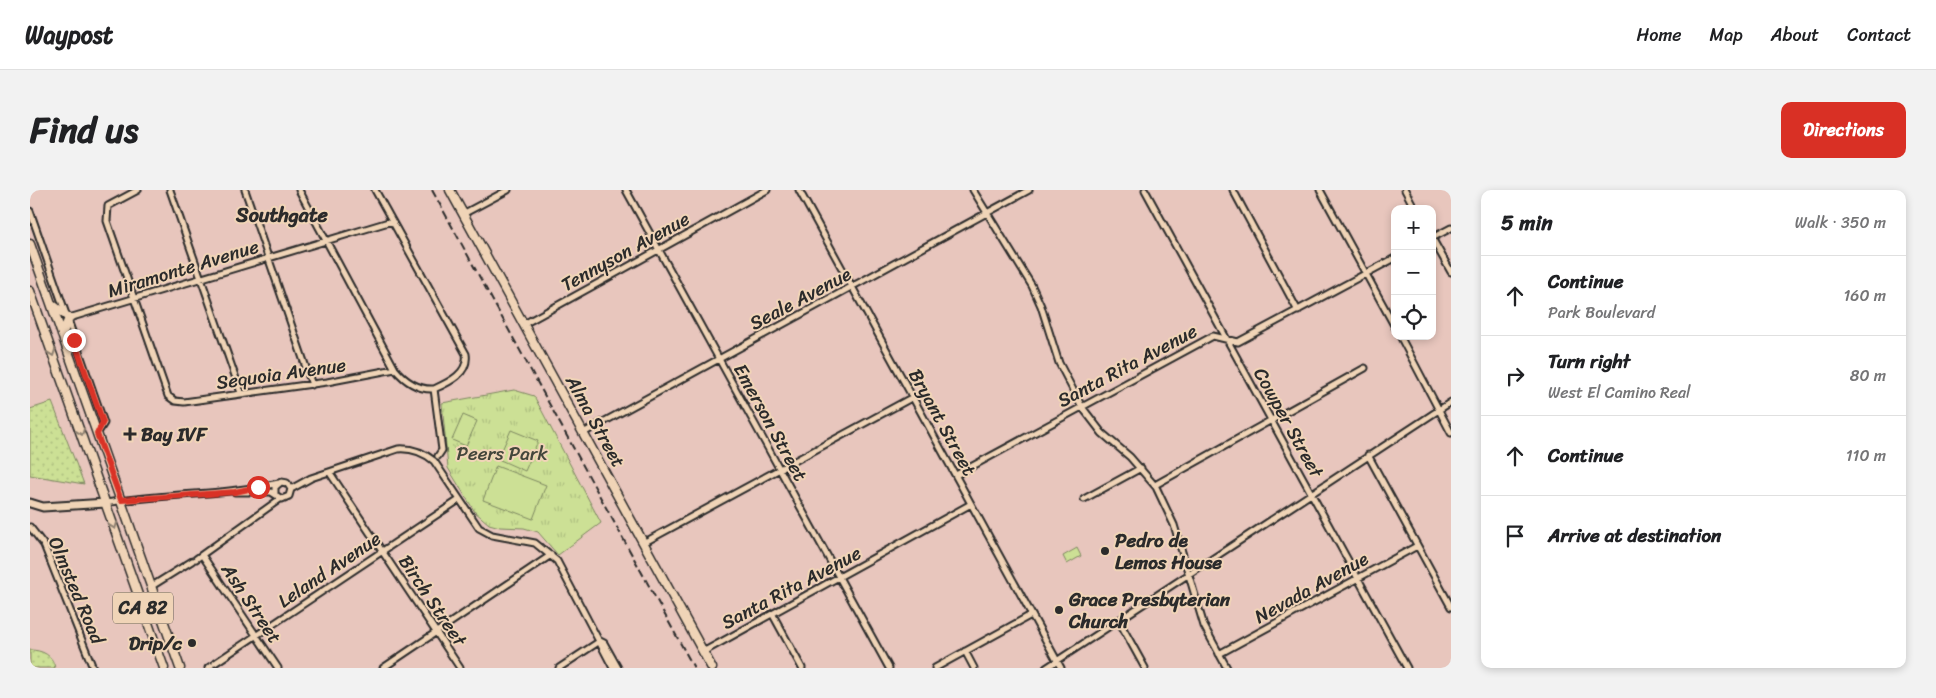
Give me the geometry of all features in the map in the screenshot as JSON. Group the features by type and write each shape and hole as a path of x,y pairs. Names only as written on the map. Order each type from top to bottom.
{"main road":[{"name":"Alma Street","path":"450,190 585,432 712,668"},
{"name":"CA 82","path":"30,244 180,668"},
{"name":"CA 82","path":"30,291 164,668"},
{"path":"52,304 69,318 62,335"}],"street":[{"path":"133,298 107,222 108,206 138,190"},
{"path":"170,190 241,393"},
{"path":"245,190 270,258 312,385"},
{"path":"299,190 395,369 407,381 417,386 434,389 463,371 467,360 466,354 375,190"},
{"path":"464,214 508,190"},
{"name":"Emerson Street","path":"626,190 889,668"},
{"name":"Tennyson Avenue","path":"524,324 767,190"},
{"name":"Bryant Street","path":"800,190 1061,668"},
{"path":"973,190 1032,286 1041,306 1058,363 1082,407 1102,433 1141,468 1155,485 1174,525 1204,626 1227,668"},
{"name":"Seale Avenue","path":"585,432 1029,190"},
{"name":"Cowper Street","path":"1145,190 1407,668"},
{"path":"1233,190 1298,311"},
{"path":"1320,190 1391,320"},
{"path":"1405,190 1413,205"},
{"path":"30,211 69,318 104,423 97,434"},
{"name":"Miramonte Avenue","path":"69,318 392,221"},
{"path":"1436,236 1451,228"},
{"path":"1436,245 1451,272"},
{"name":"Santa Rita Avenue","path":"956,476 1213,336 1238,342 1391,260"},
{"name":"Sequoia Avenue","path":"133,298 168,396 171,399 184,402 312,385 395,369"},
{"path":"1402,340 1451,433"},
{"path":"1155,485 1366,368"},
{"path":"434,389 442,450 438,456"},
{"path":"645,542 913,397"},
{"path":"1046,668 1311,492 1451,402"},
{"path":"152,586 202,555 280,499 288,498 291,489 312,478 330,474 398,449 415,450 434,460 459,500 478,526 485,532 531,542 551,555 559,563 613,668"},
{"path":"1368,456 1451,607"},
{"path":"1084,499 1141,468"},
{"name":"Birch Street","path":"330,474 460,668"},
{"path":"235,492 279,483 287,483 291,489"},
{"path":"279,483 275,487 275,493 280,499"},
{"path":"30,503 43,506 106,503 121,500 235,492 275,493"},
{"name":"Leland Avenue","path":"211,666 459,500"},
{"name":"Santa Rita Avenue","path":"703,652 840,579 971,504"},
{"name":"Olmsted Road","path":"30,527 44,545 93,668"},
{"name":"Nevada Avenue","path":"1219,654 1417,546"},
{"name":"Ash Street","path":"202,555 278,668"},
{"path":"384,668 551,555"},
{"path":"772,615 802,668"},
{"path":"935,668 1031,615"},
{"path":"1119,621 1145,668"},
{"path":"560,668 600,641"},
{"path":"600,641 604,643 618,668"},
{"path":"965,651 974,668"}],"green space":[{"name":"Peers Park","path":"514,390 534,396 601,523 558,555 538,532 524,528 500,527 489,524 475,512 448,468 442,403"},
{"path":"52,402 84,484 30,475 30,409"},
{"path":"463,415 477,421 466,446 452,440"},
{"path":"511,430 538,441 525,471 498,459"},
{"path":"496,466 546,485 533,519 483,500"},
{"path":"1077,548 1081,556 1067,564 1063,556"},
{"path":"30,650 46,654 54,663 55,668 30,668"}],"railway":[{"path":"432,190 694,668"}],"place":[{"name":"Bay IVF","path":"130,434"},
{"name":"Pedro de Lemos House","path":"1105,551"},
{"name":"Grace Presbyterian Church","path":"1059,610"},
{"name":"Drip/c","path":"192,643"}],"district":[{"name":"Southgate","path":"282,215"}],"route":[{"path":"74,340 104,423 97,434 121,500 235,492 241,489 258,487"}]}
